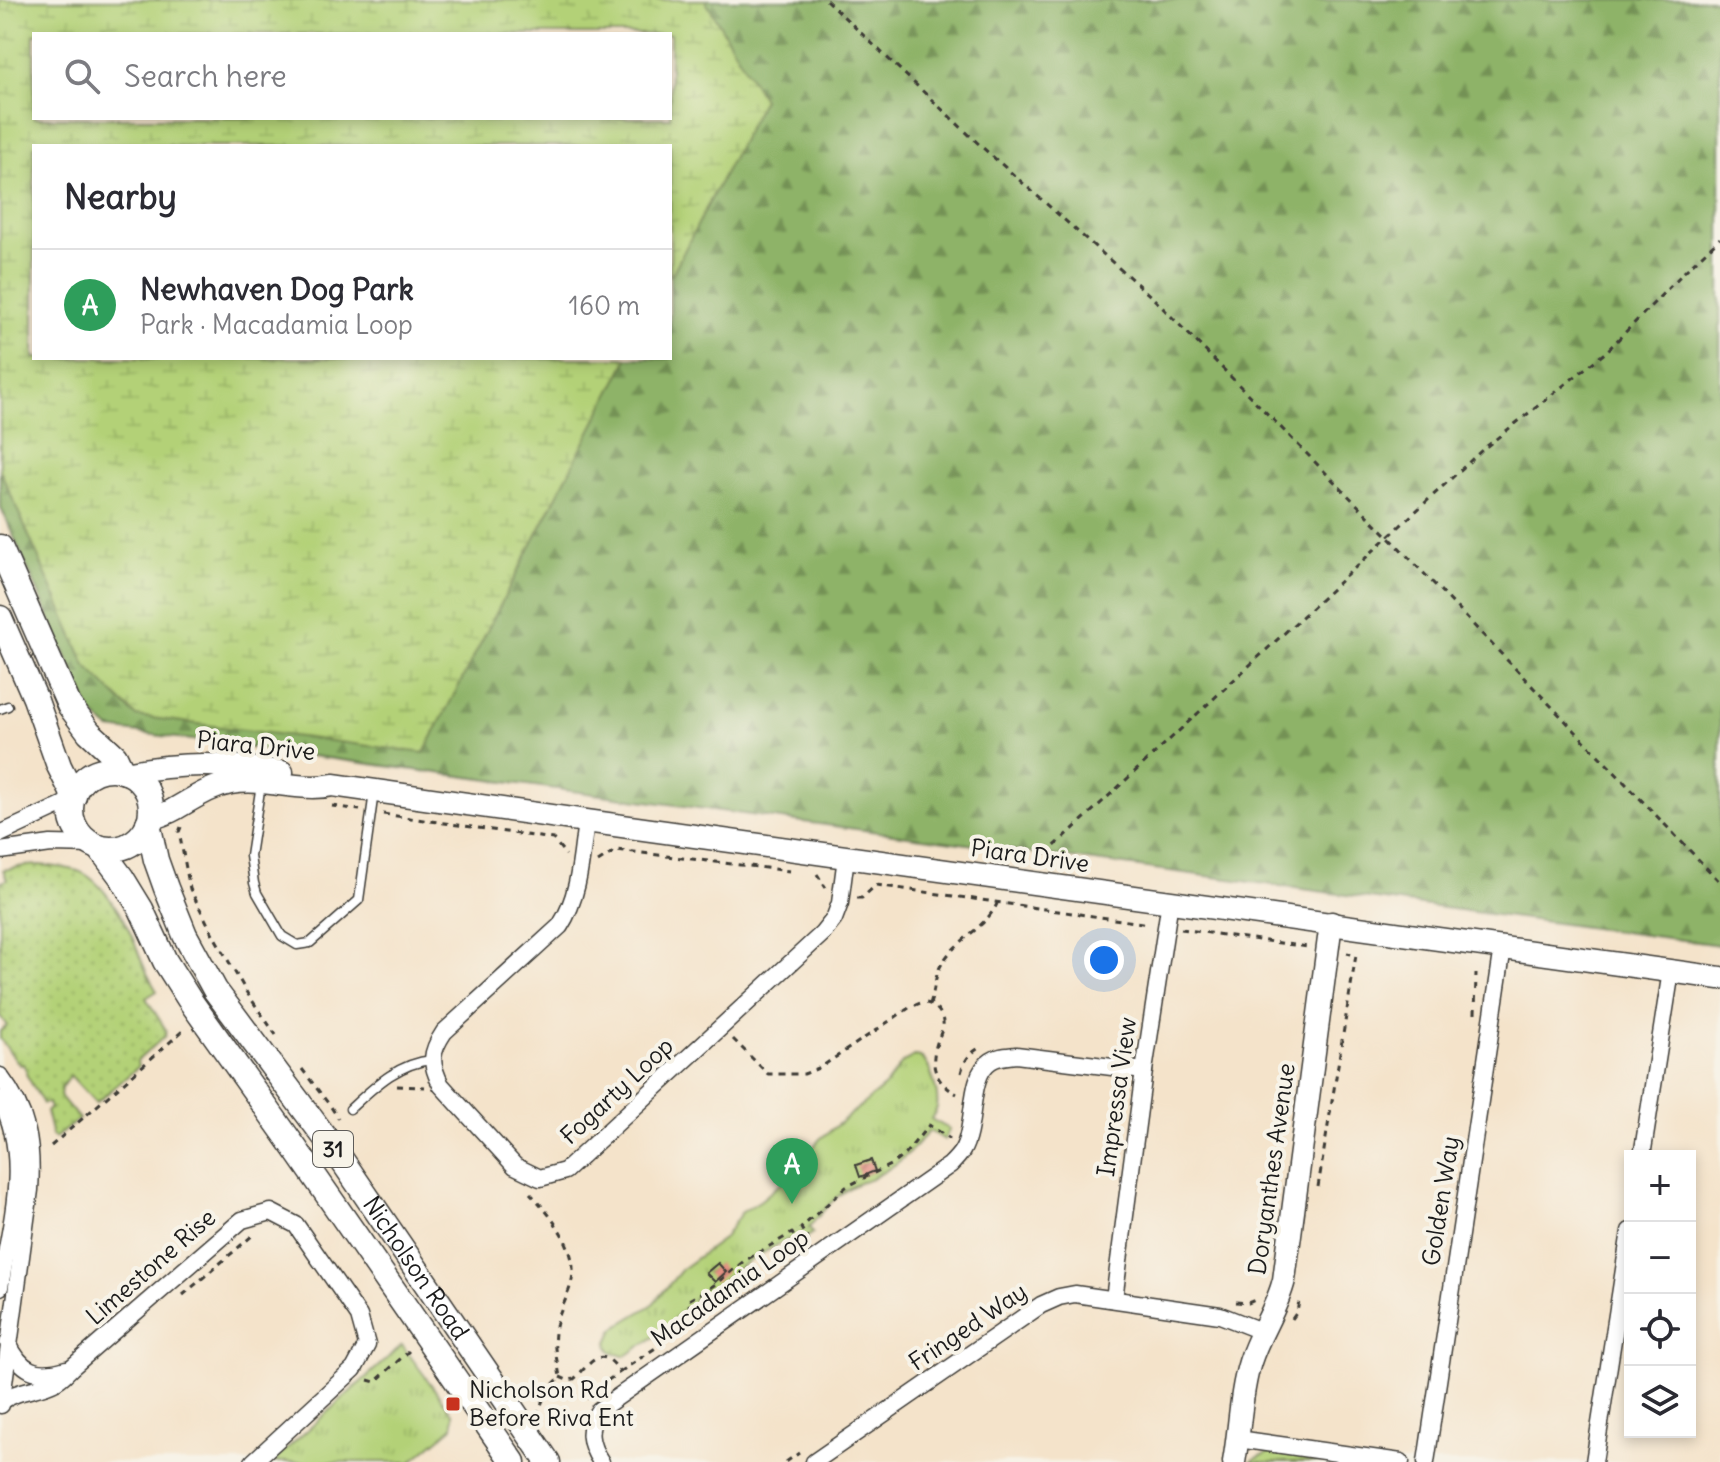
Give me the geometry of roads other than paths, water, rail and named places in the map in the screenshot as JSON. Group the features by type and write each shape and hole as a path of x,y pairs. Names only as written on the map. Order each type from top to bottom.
{"main road":[{"name":"31","path":"0,547 69,705 89,732 115,756 124,772 145,788 151,807 149,821"},
{"name":"31","path":"0,618 73,798 75,825 81,836 97,846"},
{"path":"73,798 83,782 97,773 113,770 124,772"},
{"path":"97,846 108,849 125,847 139,837 149,821"},
{"name":"Nicholson Road","path":"149,821 156,860 170,899 185,935 215,990 339,1156 548,1462"},
{"name":"Nicholson Road","path":"97,846 135,899 165,961 189,999 513,1462"}],"street":[{"name":"Piara Drive","path":"124,772 161,766 237,765 322,777 331,795"},
{"name":"Piara Drive","path":"149,821 172,811 190,798 233,783 321,787 331,795 373,801 586,821 1720,978"},
{"path":"0,834 73,798"},
{"path":"432,1060 444,1032 560,926 569,913 591,862 586,821"},
{"path":"0,851 51,844 97,846"},
{"name":"Fogarty Loop","path":"432,1060 441,1085 515,1166 540,1178 565,1171 822,934 834,919 841,896 846,857"},
{"name":"Impressa View","path":"1114,1299 1170,901"},
{"name":"Doryanthes Avenue","path":"1234,1462 1246,1377 1261,1331 1280,1297 1284,1280 1331,923"},
{"name":"Golden Way","path":"1426,1462 1503,947"},
{"path":"1643,1150 1671,971"},
{"name":"Macadamia Loop","path":"601,1462 594,1452 589,1432 599,1410 956,1159 967,1141 977,1083 988,1062 1016,1055 1144,1071"},
{"path":"0,1076 25,1120 32,1159 0,1410"},
{"path":"0,1099 13,1132 18,1175 0,1287"},
{"name":"Limestone Rise","path":"1,1402 15,1393 61,1379 242,1220 271,1212 296,1225 359,1316 367,1345 355,1367 253,1462"},
{"path":"1594,1462 1624,1270"},
{"name":"Fringed Way","path":"814,1462 1041,1305 1059,1297 1075,1294 1220,1315 1261,1331"},
{"path":"8,1343 26,1368 51,1374 71,1368"},
{"path":"1238,1439 1401,1462"}],"lane":[{"path":"261,783 250,856 254,883 282,936 297,945 310,943 359,900 373,801"},
{"path":"350,1109 385,1078 403,1068 432,1060"}],"place":[{"name":"Newhaven Dog Park","path":"792,1204"},
{"name":"Nicholson Rd Before Riva Ent","path":"453,1404"}]}
